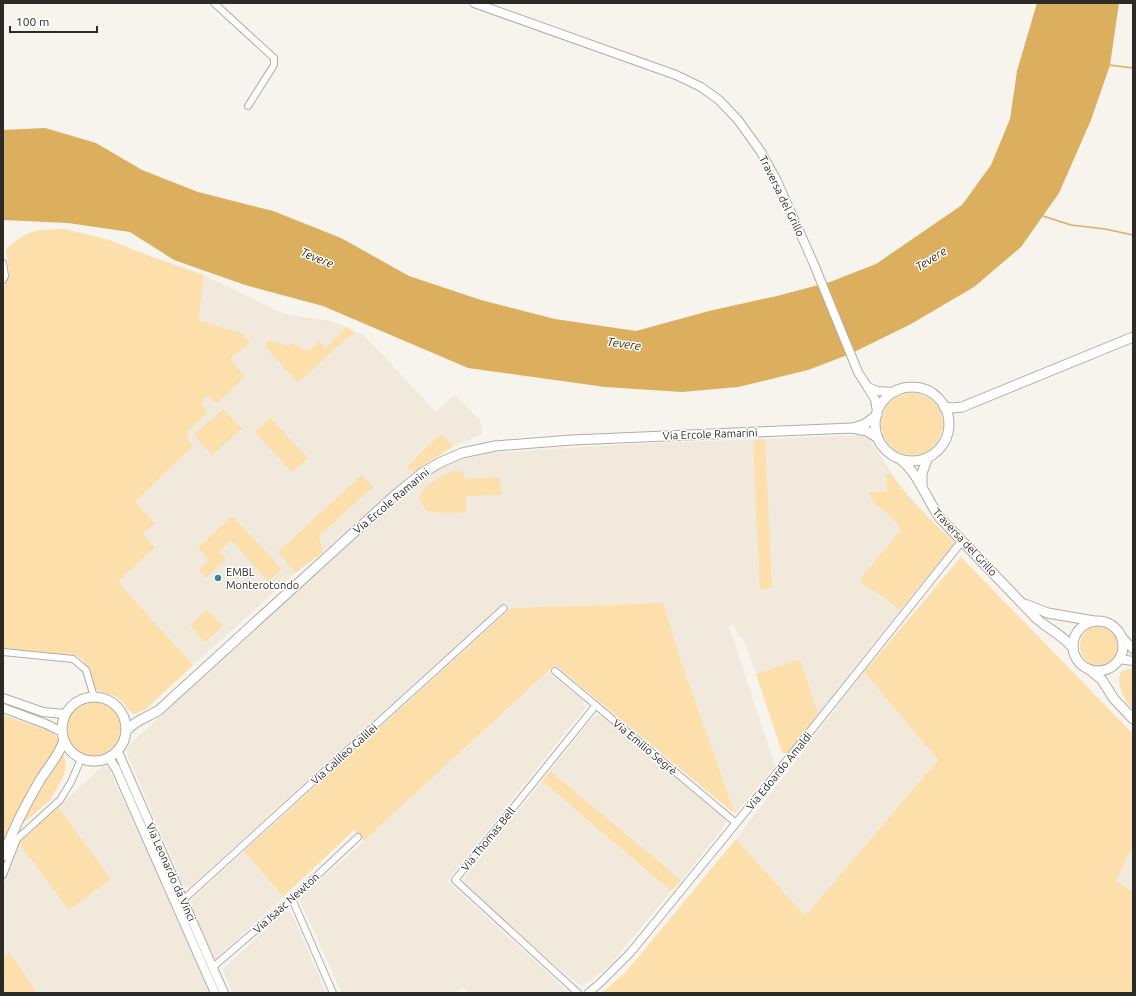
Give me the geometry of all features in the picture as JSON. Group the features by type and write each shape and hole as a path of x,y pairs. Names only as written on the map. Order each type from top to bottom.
{"main road":[{"name":"Traversa del Grillo","path":"474,3 690,81 712,94 738,120 765,158 776,179 813,262 855,365 861,378 876,399 877,414 875,426 878,438 884,449 901,460 914,474 932,508 940,518 1039,621 1062,636 1073,648"},
{"path":"944,407 962,407 1133,337"},
{"path":"868,387 877,391 895,392"},
{"path":"877,414 879,407 886,398 895,392 906,388 917,388 928,391 937,398 944,407 948,416 949,427 942,446 934,454 917,461 901,460"},
{"name":"Via Ercole Ramarini","path":"852,428 865,424 877,414"},
{"name":"Via Ercole Ramarini","path":"127,730 140,719 152,715 159,710 394,496 422,474 453,456 473,450 495,446 543,442 852,428 867,431 878,438"},
{"path":"924,491 922,473 928,457"},
{"name":"Traversa del Grillo","path":"1020,601 1048,613 1094,621"},
{"path":"1133,649 1111,624 1103,621 1094,621 1080,627 1073,641 1074,655 1078,661 1102,680 1114,699 1133,719"},
{"path":"1090,670 1105,670 1112,667 1119,659 1122,652 1122,637"},
{"path":"1119,659 1133,661"},
{"path":"1112,667 1109,680 1114,699"},
{"path":"94,697 103,698 111,701 123,714 127,730 123,746 110,758 90,762 81,759 67,748 63,736 62,723 71,707 78,701 94,697"},
{"path":"3,698 47,713 66,714"},
{"path":"3,708 46,724 63,736"},
{"path":"123,714 132,718 140,719"},
{"path":"3,856 23,810 59,753 63,736"},
{"name":"Via Leonardo da Vinci","path":"118,752 224,993"},
{"path":"51,765 62,756 73,754"},
{"name":"Via Leonardo da Vinci","path":"110,758 215,993"}],"street":[{"path":"214,3 274,58 274,65 248,106"},
{"path":"3,263 5,276 3,280"},
{"name":"Via Edoardo Amaldi","path":"588,993 631,952 962,541"},
{"name":"Via Galileo Galilei","path":"184,900 504,608"},
{"path":"3,652 73,659 86,670 94,697"},
{"name":"Via Emilio Segrè","path":"555,671 736,823"},
{"name":"Via Thomas Bell","path":"578,993 455,880 596,705"},
{"path":"3,875 17,839 60,800 81,759"},
{"name":"Via Isaac Newton","path":"213,968 292,899 358,837"},
{"path":"292,899 333,993"}],"shaded area":[{"path":"65,229 109,240 204,275 198,320 241,333 250,342 230,359 245,377 216,404 209,395 201,403 208,412 189,431 187,439 193,446 135,502 155,523 143,534 155,547 118,582 193,665 145,710 134,714 118,698 111,694 94,689 83,660 75,655 3,650 3,290 9,274 6,250 13,243 27,234 47,230"},
{"path":"204,275 284,314 330,321 346,327 326,348 310,351 291,343 290,346 298,383 348,337 356,333 363,334 436,412 455,395 481,421 482,434 454,446 440,434 407,465 413,472 323,552 319,536 373,487 278,552 295,573 193,665 118,582 155,547 142,534 155,523 135,502 193,446 187,439 189,431 208,412 200,403 209,395 216,404 226,394 229,359 250,342 241,333 197,320"},
{"path":"346,327 356,333 348,337 298,383 265,346 268,340 289,346 291,343 310,351 318,341 326,348"},
{"path":"912,393 924,396 934,402 940,412 943,424 940,436 934,446 924,452 912,455 900,452 890,446 884,436 881,424 884,412 890,402 900,396"},
{"path":"223,409 242,429 212,455 194,435"},
{"path":"270,418 308,458 292,472 255,432"},
{"path":"440,434 454,446 413,472 407,466"},
{"path":"867,435 899,485 937,526 879,595 900,610 818,714 800,659 756,674 743,638 738,636 734,624 729,626 775,766 735,814 681,661 663,603 511,608 505,601 189,888 184,887 128,756 127,750 131,743 287,600 415,486 442,467 468,458 492,453 632,444"},
{"path":"765,439 772,588 760,589 753,440"},
{"path":"463,471 464,479 499,477 502,495 466,496 466,512 446,513 427,511 422,505 420,499 421,493 432,482 446,474"},
{"path":"891,473 919,509 953,540 954,545 900,610 879,594 861,583 862,577 901,530 892,517 872,500 869,492 887,492 886,475"},
{"path":"362,475 373,487 319,536 323,552 295,573 278,552"},
{"path":"232,516 282,569 268,581 231,540 219,551 226,559 206,578 199,570 209,560 198,548"},
{"path":"961,557 1133,734 1133,845 1116,881 1133,892 1133,993 602,993 626,972 736,839 805,916 938,760 864,672"},
{"path":"663,603 681,661 735,814 555,665 364,841 354,830 283,897 244,851 511,608"},
{"path":"207,610 223,626 205,642 190,625"},
{"path":"1100,626 1108,628 1114,632 1118,638 1120,646 1118,654 1114,660 1108,664 1100,666 1092,664 1086,660 1082,654 1080,646 1082,638 1086,632 1092,628"},
{"path":"800,659 818,714 787,754 782,752 756,674"},
{"path":"1133,668 1133,710 1124,697 1119,680 1122,671"},
{"path":"548,672 583,700 585,708 447,881 563,987 567,993 468,993 463,987 456,993 342,993 299,899 370,836"},
{"path":"864,672 938,760 805,916 736,839"},
{"path":"89,701 101,701 111,705 119,713 123,723 123,735 119,745 111,753 101,757 89,757 79,753 71,745 67,735 67,723 71,713 79,705"},
{"path":"3,715 48,730 57,737 66,763 64,775 51,799 3,841"},
{"path":"599,715 604,717 725,819 725,824 722,829 681,881 550,771 594,716"},
{"path":"106,763 209,993 37,993 10,954 3,958 3,887 19,843 69,910 111,879 58,807"},
{"path":"550,771 681,881 671,891 542,781"},
{"path":"542,781 671,891 608,967 583,986 551,962 466,885 465,880 466,876"},
{"path":"58,807 111,879 69,910 19,843"},
{"path":"1133,845 1133,892 1116,881"},
{"path":"244,851 283,897 215,959 193,911 190,901"},
{"path":"286,911 290,911 292,914 326,993 232,993 223,969"},
{"path":"10,953 37,993 3,993 3,958"}],"water":[{"name":"Tevere","path":"1037,3 1119,3 1110,65 1091,120 1059,193 1021,247 974,287 911,324 850,354 808,370 738,387 682,392 605,387 468,368 323,306 245,285 174,260 130,232 68,223 3,220 3,130 45,128 96,143 142,170 198,192 273,211 341,238 409,276 481,300 555,319 636,331 709,311 777,296 830,282 876,264 962,205 991,165 1010,119 1017,71"}],"waterway":[{"path":"1109,65 1133,68"},
{"path":"1043,216 1071,225 1105,229 1133,235"}],"place":[{"name":"EMBL Monterotondo","path":"218,578"}]}
